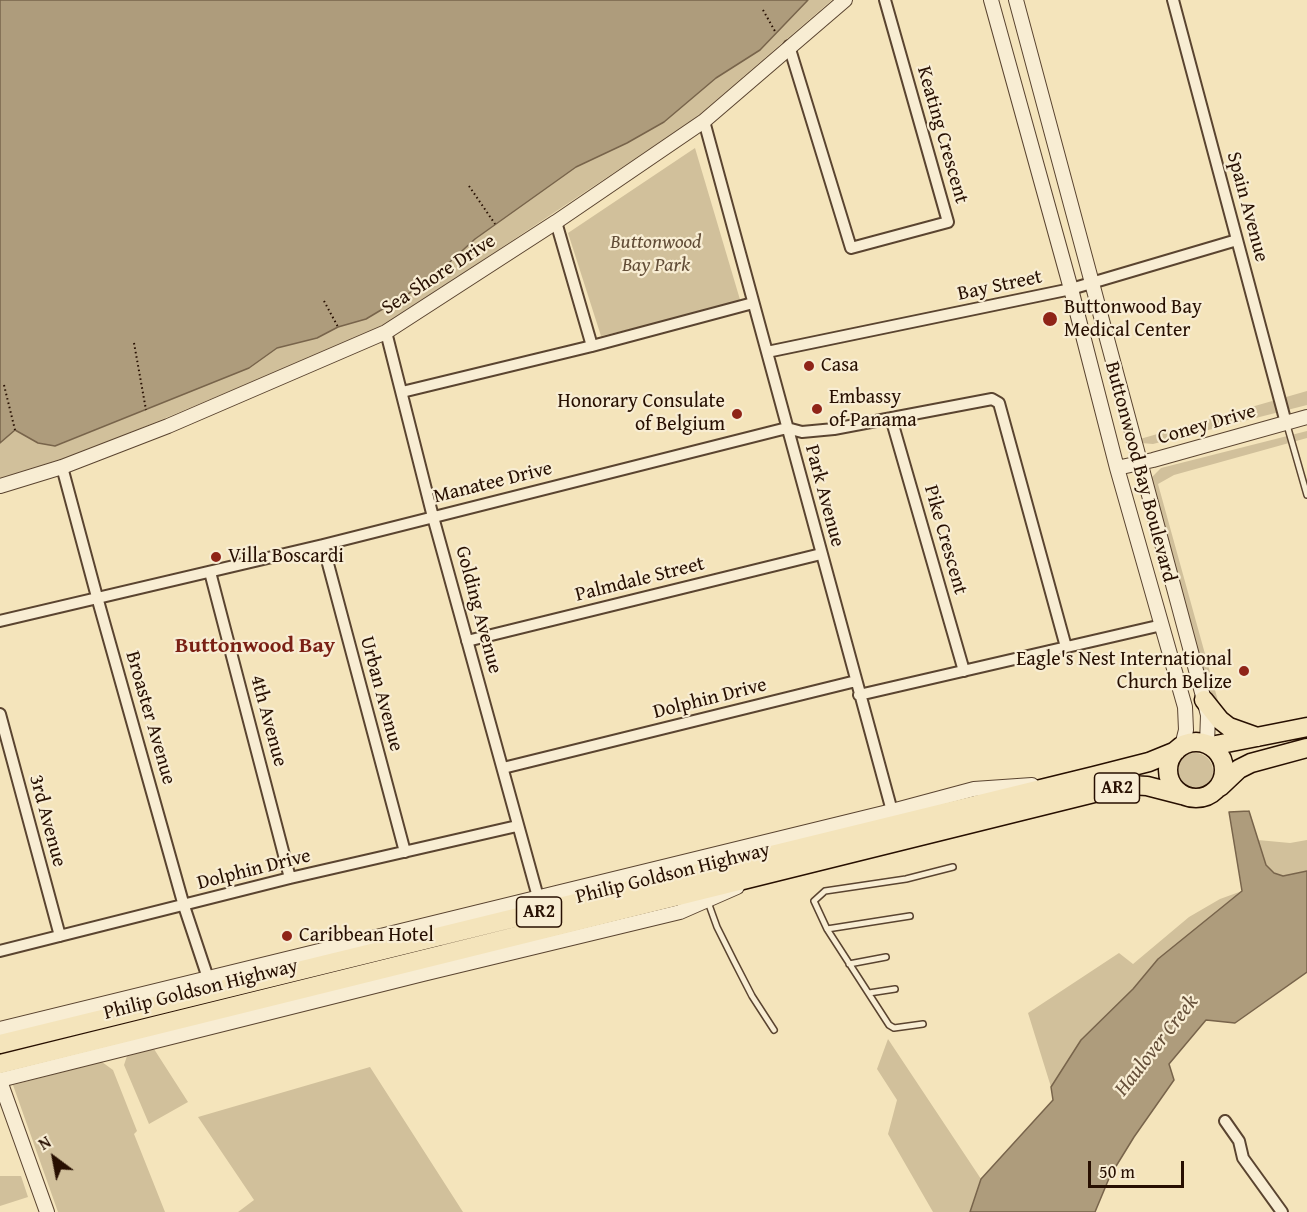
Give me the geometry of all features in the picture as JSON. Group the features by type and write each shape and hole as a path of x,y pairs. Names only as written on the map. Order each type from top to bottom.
{"main road":[{"path":"1204,700 1220,720 1257,737"},
{"path":"1307,727 1209,745 1199,742 1179,748 1171,758 1168,775 1176,790 1182,795 1200,798 1216,790 1239,769 1251,763 1307,748"},
{"path":"1209,745 1222,759 1224,767 1224,775 1216,790"},
{"name":"Philip Goldson Highway","path":"0,1044 1149,762 1179,748"},
{"name":"Philip Goldson Highway","path":"0,1064 1130,785 1147,786 1182,795"}],"street":[{"name":"Sea Shore Drive","path":"0,486 63,467 168,426 386,332 556,222 704,121 845,0"},
{"name":"Keating Crescent","path":"789,46 851,248 948,222 885,0"},
{"name":"Buttonwood Bay Boulevard","path":"991,0 1185,707 1186,730 1179,748"},
{"name":"Buttonwood Bay Boulevard","path":"1016,0 1094,283 1208,715 1209,745"},
{"name":"Spain Avenue","path":"1173,0 1286,423"},
{"name":"Park Avenue","path":"704,121 892,811"},
{"path":"556,222 592,346"},
{"name":"Bay Street","path":"767,352 1071,289 1237,240"},
{"path":"402,392 592,346 753,303"},
{"name":"Golding Avenue","path":"386,332 433,517 538,897"},
{"name":"Manatee Drive","path":"0,621 323,545 787,428 802,432 834,429 992,399 999,403 1066,647"},
{"name":"Coney Drive","path":"1118,468 1307,417"},
{"name":"Pike Crescent","path":"891,418 964,671"},
{"name":"Broaster Avenue","path":"63,467 184,906 208,978"},
{"name":"Urban Avenue","path":"323,545 405,852"},
{"name":"Palmdale Street","path":"467,641 821,554"},
{"name":"4th Avenue","path":"210,572 290,878"},
{"path":"860,695 1162,625"},
{"name":"Dolphin Drive","path":"503,768 856,681"},
{"name":"3rd Avenue","path":"0,714 60,936"},
{"path":"0,1029 974,789 1067,782"},
{"name":"Dolphin Drive","path":"0,951 290,878 517,826"},
{"path":"47,1212 0,1081 446,968 680,912 767,874"},
{"path":"1225,1121 1239,1142 1243,1158 1282,1212"}],"lane":[{"path":"1286,423 1307,495"},
{"path":"923,1024 894,1029 889,1025 827,930 814,901 825,891 906,879 953,867"},
{"path":"707,901 738,970 774,1030"},
{"path":"827,930 910,916"},
{"path":"849,964 886,957"},
{"path":"869,993 895,989"}],"path":[{"path":"763,10 776,33"},
{"path":"469,186 495,224"},
{"path":"324,301 338,327"},
{"path":"134,344 146,410"},
{"path":"4,385 15,430"}],"green space":[{"path":"808,0 832,0 693,120 381,328 60,462 0,481 0,443 15,430 38,443 56,446 249,368 277,348 317,338 338,327 366,319 428,282 475,239 576,167 627,143 664,122 716,78 760,50"},
{"name":"Buttonwood Bay Park","path":"695,148 741,303 601,336 568,233"},
{"path":"1307,391 1307,405 1153,444 1141,443 1140,439"},
{"path":"1307,431 1307,438 1174,475 1158,484 1223,719 1207,688 1151,478 1161,468"},
{"path":"1195,753 1208,758 1213,771 1208,784 1195,789 1182,784 1177,771 1182,758"},
{"path":"1258,840 1290,843 1307,840 1307,871 1283,876 1274,873 1266,865"},
{"path":"1242,891 1158,959 1133,989 1081,1040 1051,1087 1028,1013 1119,953 1133,964 1189,917 1220,899"},
{"path":"888,1039 981,1179 970,1212 933,1212 888,1134 897,1100 877,1069"},
{"path":"154,1049 188,1102 149,1124 124,1065 127,1056"},
{"path":"102,1062 113,1070 137,1131 134,1134 165,1212 58,1212 13,1085"},
{"path":"370,1067 463,1212 238,1212 254,1200 198,1117"},
{"path":"0,1176 21,1176 28,1197 0,1206"}],"water":[{"path":"0,0 808,0 760,50 716,78 664,122 627,143 576,167 475,239 428,282 366,319 338,327 317,338 277,348 249,368 55,446 38,443 15,430 0,443"},
{"name":"Haulover Creek","path":"1249,811 1266,865 1274,873 1283,876 1307,871 1307,972 1235,1023 1206,1020 1169,1064 1174,1080 1110,1176 1095,1212 970,1212 981,1179 1053,1100 1051,1087 1081,1040 1133,989 1158,959 1242,891 1229,812"}],"place":[{"name":"Buttonwood Bay Medical Center","path":"1050,319"},
{"name":"Casa","path":"809,366"},
{"name":"Embassy of Panama","path":"817,409"},
{"name":"Honorary Consulate of Belgium","path":"737,414"},
{"name":"Villa Boscardi","path":"216,557"},
{"name":"Eagle's Nest International Church Belize","path":"1244,671"},
{"name":"Caribbean Hotel","path":"287,936"}],"district":[{"name":"Buttonwood Bay","path":"255,646"}]}
